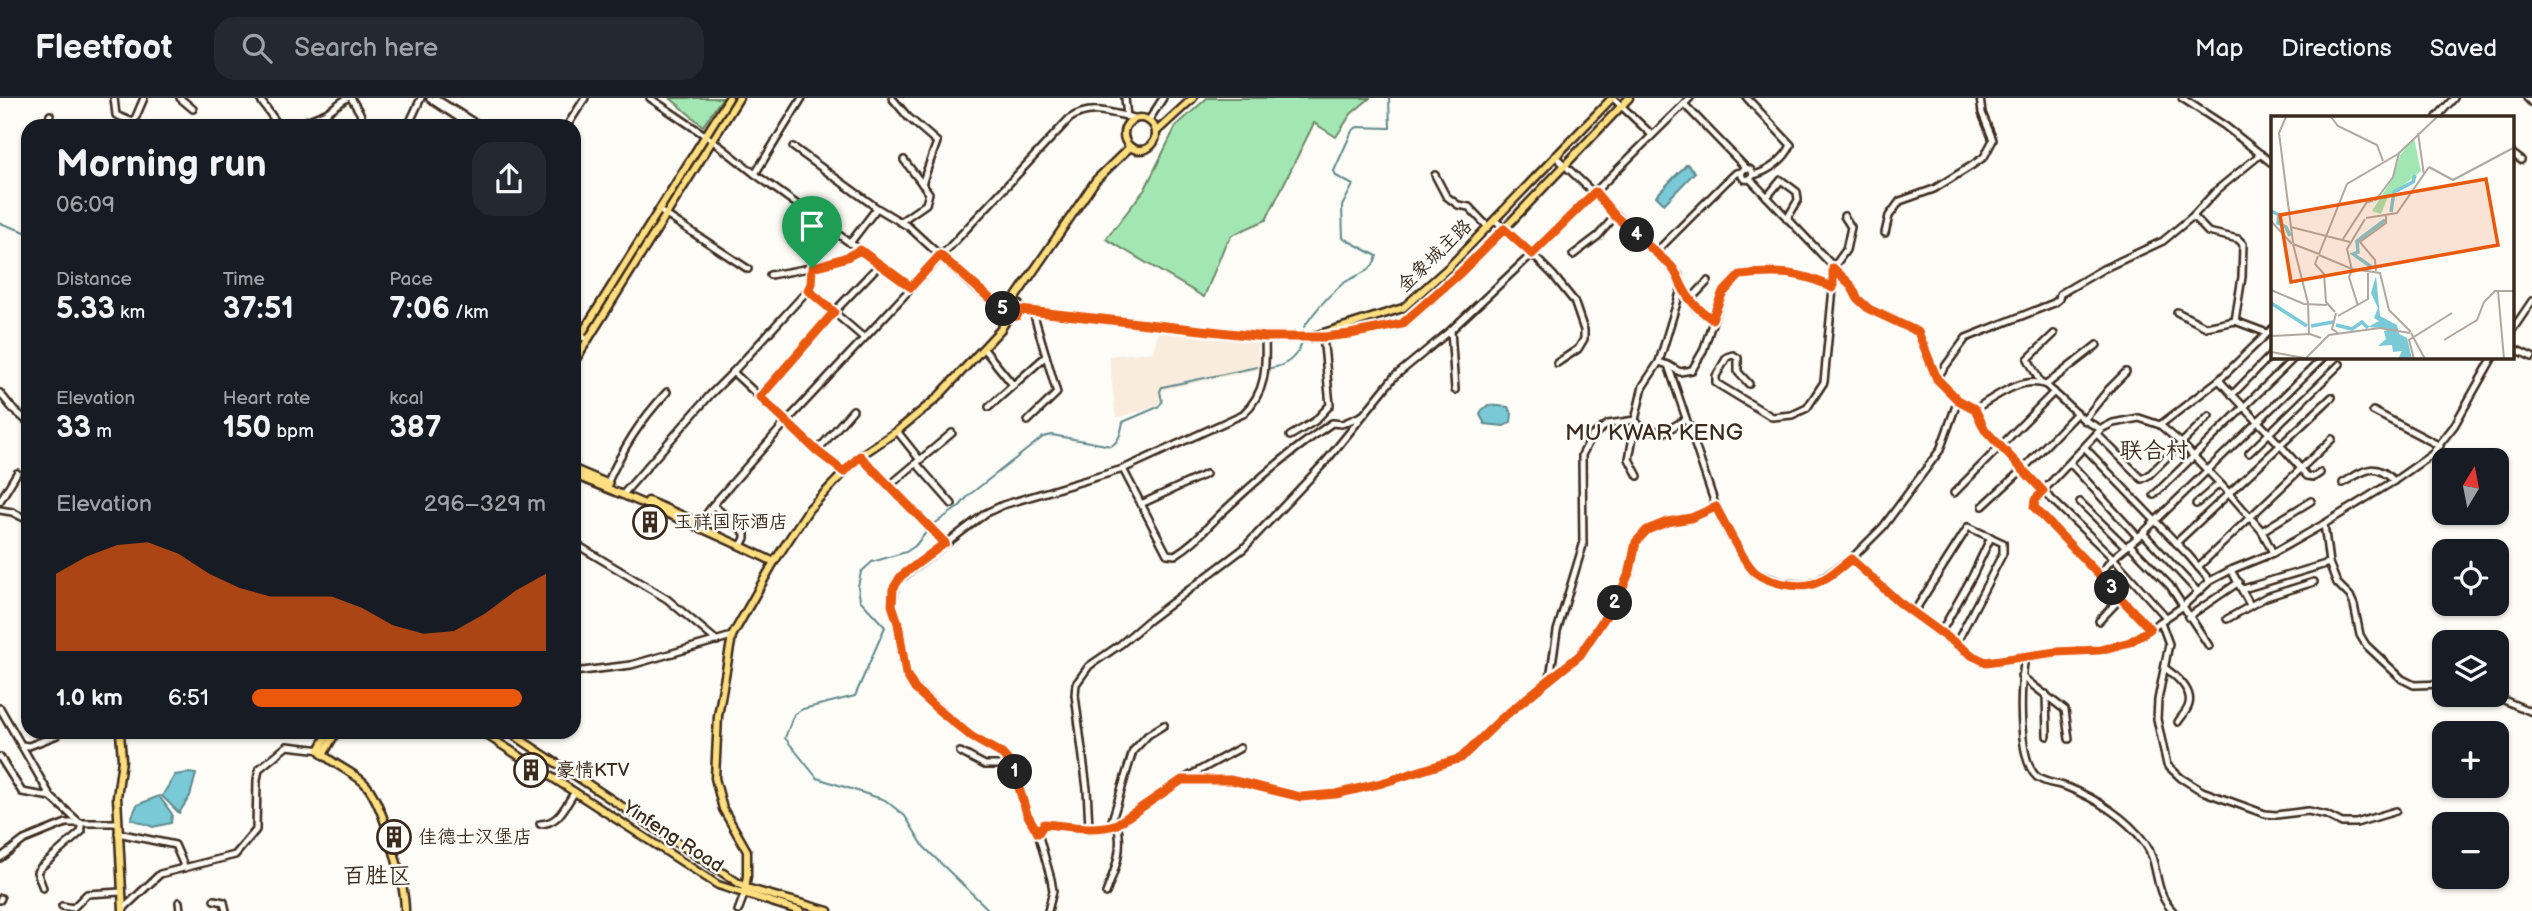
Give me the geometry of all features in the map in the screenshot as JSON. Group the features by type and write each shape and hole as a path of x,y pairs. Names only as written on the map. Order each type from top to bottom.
{"main road":[{"path":"685,175 705,135 729,98"},
{"path":"581,328 739,98"},
{"path":"1157,131 1149,120 1143,117 1131,118 1124,133 1125,140 1130,147 1138,150 1148,148 1155,141 1157,131 1193,98"},
{"name":"金象城主路","path":"1323,335 1404,308 1495,220 1613,98"},
{"name":"金象城主路","path":"1020,310 1265,337 1309,338 1402,324 1446,286 1504,229 1629,98"},
{"path":"745,891 747,851 723,808 715,778 718,716 732,636 774,562 809,509 860,456 897,431 936,399 983,348 1006,313 1006,304 1013,301 1096,180 1130,147"},
{"path":"581,351 642,252 661,212"},
{"path":"635,247 642,252"},
{"path":"1437,278 1446,286"},
{"path":"613,282 620,288"},
{"path":"1006,313 1017,316 1020,310 1018,304 1013,301"},
{"path":"581,472 701,526"},
{"path":"581,477 625,492 774,562"},
{"path":"120,739 122,760 117,797 123,910"},
{"path":"322,752 327,739"},
{"path":"322,752 330,739"},
{"name":"Yinfeng Road","path":"493,739 718,885 745,891"},
{"name":"Yinfeng Road","path":"519,739 745,891"},
{"path":"322,752 368,788 382,818 401,876 405,911"},
{"path":"745,891 800,911"},
{"path":"745,891 828,911"}],"street":[{"path":"114,98 116,115 123,119"},
{"path":"134,119 144,98"},
{"path":"180,98 193,109"},
{"path":"259,98 274,119"},
{"path":"311,119 349,98 362,119"},
{"path":"572,119 585,98"},
{"path":"650,98 712,140 911,287"},
{"path":"755,174 803,98"},
{"path":"1125,98 1131,118"},
{"path":"1149,120 1163,98"},
{"path":"1613,98 1652,135"},
{"path":"1089,827 1075,695 1081,674 1236,555 1269,524 1321,467 1394,377 1451,330 1532,254 1690,98"},
{"path":"1885,233 1889,216 1899,201 1934,189 1984,157 1993,140 1982,113 1980,98"},
{"path":"2182,98 2225,126 2271,162"},
{"path":"2438,116 2454,98"},
{"path":"2527,98 2532,103"},
{"path":"413,119 427,99"},
{"path":"427,99 460,119"},
{"path":"427,99 466,119"},
{"path":"895,99 908,117 937,142 922,184"},
{"path":"1751,177 1765,173 1791,145 1752,100"},
{"path":"1684,104 1744,170"},
{"path":"701,526 713,505 788,421 1069,119 1077,113 1094,109 1131,118"},
{"path":"49,119 50,115"},
{"path":"793,147 900,222 1006,313"},
{"path":"1937,379 1966,338 2057,301 2060,294 2103,269 2164,241 2217,190 2261,154"},
{"path":"1555,156 1679,275 1682,286 1696,308 1712,319"},
{"path":"2514,156 2521,160"},
{"path":"900,222 928,202 928,191 904,160"},
{"path":"1656,252 1736,173 1751,170 1751,177 1767,197 1850,284 1858,299 1869,309 1918,332 1937,379 1958,400 1975,409 1985,430 2043,491 2113,558 2166,617"},
{"path":"1434,175 1447,196 1458,205 1469,207 1488,227"},
{"path":"1767,197 1781,180 1797,192 1798,200 1787,219"},
{"path":"850,243 877,208"},
{"path":"661,212 748,269"},
{"path":"1573,255 1598,236 1615,216"},
{"path":"1749,384 1738,372 1738,358 1727,356 1716,376 1716,383 1772,417 1792,415 1807,408 1824,382 1833,268 1846,250 1851,227 1844,216"},
{"path":"2193,216 2208,232 2238,239 2243,244 2242,277 2235,321"},
{"path":"1495,220 1553,275 1574,301 1584,330 1584,339 1578,349 1557,363"},
{"path":"770,275 812,268 860,250"},
{"path":"760,397 880,264"},
{"path":"625,492 709,395 808,290 812,268"},
{"path":"1659,362 1680,372 1692,370 1703,351 1722,294 1740,275 1770,272 1803,275 1833,288"},
{"path":"1691,299 1708,281"},
{"path":"1638,476 1629,459 1643,386 1659,362 1682,286"},
{"path":"808,290 864,338"},
{"path":"2514,328 2532,301"},
{"path":"1028,421 1057,393 1033,312"},
{"path":"2177,312 2206,327 2235,321 2267,333"},
{"path":"1451,330 1455,390"},
{"path":"2160,425 2219,380 2271,330"},
{"path":"2054,334 2028,359 2043,384 2099,431 2142,479 2150,475 2208,416"},
{"path":"1290,436 1315,421 1330,405 1323,335"},
{"path":"581,336 588,340"},
{"path":"1048,911 1053,891 1038,833 1027,814 1012,765 1002,754 972,737 915,689 906,674 898,623 892,605 893,589 901,576 986,513 1003,505 1123,469 1243,414 1253,405 1263,386 1266,373 1265,337"},
{"path":"1975,409 2025,383 2043,384 2097,345"},
{"path":"983,348 1013,385"},
{"path":"2514,348 2532,357"},
{"path":"2232,395 2271,355"},
{"path":"989,407 1046,356"},
{"path":"2154,495 2293,359"},
{"path":"2099,575 2113,558 2155,521 2322,359"},
{"path":"1851,559 1900,603 1973,656 1986,662 2056,652 2100,650 2130,642 2182,607 2210,581 2273,553 2324,524 2394,481 2440,446 2492,359"},
{"path":"2249,453 2340,364"},
{"path":"1668,365 1716,507 1728,533 1754,573 1783,583 1808,585 1818,581 1851,559 1883,527 1940,450 1958,400"},
{"path":"733,372 817,451 844,472"},
{"path":"2084,420 2126,372"},
{"path":"2219,380 2310,477 2320,473"},
{"path":"1954,494 2054,392"},
{"path":"0,393 21,416"},
{"path":"606,485 626,443 644,417 667,393"},
{"path":"2176,543 2332,397"},
{"path":"817,451 852,410"},
{"path":"2373,411 2440,446"},
{"path":"1123,469 1167,554 1175,555 1194,543 1219,515 1279,462 1332,423 1342,424 1366,413"},
{"path":"1983,506 2077,413"},
{"path":"2150,629 2034,507 2035,500 2099,431 2113,423 2138,418 2160,425 2229,493 2262,531 2273,553"},
{"path":"1550,679 1557,631 1583,545 1582,455 1592,436 1608,424 1637,423 1663,433 1686,419"},
{"path":"897,431 952,504"},
{"path":"888,486 952,433"},
{"path":"2198,567 2332,439"},
{"path":"2085,448 2210,581"},
{"path":"860,456 945,543"},
{"path":"2071,464 2198,592"},
{"path":"2343,483 2359,473 2375,469 2383,470 2394,481"},
{"path":"0,501 18,473"},
{"path":"1141,504 1206,474"},
{"path":"2196,504 2219,484"},
{"path":"2262,531 2311,501"},
{"path":"2080,502 2170,586 2209,646"},
{"path":"713,505 745,533 741,546"},
{"path":"1182,780 1231,780 1301,797 1336,794 1382,783 1461,758 1501,719 1580,655 1619,596 1630,571 1636,542 1647,530 1667,522 1691,518 1716,507"},
{"path":"0,510 21,516"},
{"path":"2324,524 2329,564 2337,583 2350,596 2360,635 2366,645 2402,679 2414,685 2432,684"},
{"path":"1914,612 1968,527 2003,542 2003,552 1956,644"},
{"path":"1941,632 1991,537"},
{"path":"581,547 667,599 716,640"},
{"path":"2243,589 2329,564"},
{"path":"2231,570 2250,605"},
{"path":"2188,617 2239,582"},
{"path":"2227,619 2266,597 2314,582"},
{"path":"2099,621 2121,598"},
{"path":"2161,622 2169,644 2158,700 2158,719 2167,765 2181,778 2202,791 2247,805 2265,814 2308,811 2349,824 2396,811"},
{"path":"581,671 631,666 732,636"},
{"path":"2025,658 2021,676 2021,712 2025,746 2032,771 2039,779 2063,785 2106,808 2145,844 2158,889 2167,906 2173,911"},
{"path":"2165,668 2182,681 2189,702 2178,722"},
{"path":"2021,676 2065,710 2068,739"},
{"path":"2046,694 2048,736"},
{"path":"2509,702 2532,712"},
{"path":"0,708 51,797 80,823 82,831 37,872 43,888"},
{"path":"1110,827 1133,751 1148,735 1164,725"},
{"path":"21,744 29,746 47,739"},
{"path":"123,910 160,874 235,855 256,830 259,769 287,746 322,752"},
{"path":"1038,833 1044,824 1110,827 1182,780 1240,748"},
{"path":"960,752 985,765 1012,765"},
{"path":"0,757 22,792 51,797"},
{"path":"540,824 551,824 557,819 575,792"},
{"path":"0,858 24,839 66,823 118,823"},
{"path":"1106,893 1118,862 1121,838 1117,824"},
{"path":"118,833 175,845 185,868"},
{"path":"738,911 745,891"},
{"path":"62,906 73,908 87,894 121,892"},
{"path":"214,900 225,902 226,911"},
{"path":"179,902 180,911"}],"shaded area":[{"path":"1159,328 1257,340 1260,369 1162,390 1158,406 1116,418 1109,356 1153,352"}],"green space":[{"path":"670,98 722,98 703,126"},
{"path":"1207,98 1370,98 1351,114 1336,137 1314,123 1266,220 1232,235 1225,245 1204,297 1106,239 1145,189 1176,126"}],"water":[{"path":"1687,164 1695,172 1664,204 1656,196"},
{"path":"1488,405 1508,407 1512,414 1511,422 1504,426 1485,424 1480,415"},
{"path":"196,774 190,796 179,813 162,796 175,775"},
{"path":"159,796 172,814 171,823 153,827 131,819 137,805"}],"waterway":[{"path":"1304,327 1330,295 1375,262 1377,256 1343,238 1342,206 1353,185 1336,176 1334,171 1352,131 1357,127 1390,128 1389,98"},
{"path":"0,223 21,230"},
{"path":"1271,368 1290,360 1302,343"},
{"path":"931,526 959,507 969,495 1043,437 1052,435 1111,446 1118,439 1123,422 1158,407 1162,402 1162,387 1257,367"},
{"path":"928,530 915,546 906,552 872,562 861,572 858,586 860,600 885,627 855,696 803,709 794,714 785,738 817,778 885,800 905,816 924,847 990,911"}],"place":[{"name":"玉祥国际酒店","path":"650,522"},
{"name":"豪情KTV","path":"531,770"},
{"name":"佳德士汉堡店","path":"394,837"}],"district":[{"name":"MU KWAR KENG","path":"1654,433"},
{"name":"联合村","path":"2154,451"},
{"name":"百胜区","path":"377,876"}],"route":[{"path":"1595,192 1615,216 1671,266 1679,275 1682,286 1696,308 1712,319 1722,294 1740,275 1770,272 1803,275 1833,288 1833,268 1854,288 1858,299 1869,309 1918,332 1937,379 1958,400 1975,409 1985,430 2043,491 2035,500 2034,507 2150,629 2130,642 2100,650 2056,652 1986,662 1973,656 1900,603 1851,559 1808,585 1769,580 1754,573 1728,533 1716,507 1691,518 1667,522 1647,530 1636,542 1630,571 1619,596 1580,655 1501,719 1461,758 1382,783 1336,794 1301,797 1231,780 1182,780 1110,827 1044,824 1038,833 1027,814 1012,765 1002,754 972,737 936,708 915,689 906,674 898,623 892,605 893,589 901,576 945,543 860,456 844,472 817,451 760,397 834,312 808,290 812,268 860,250 911,287 940,255 1011,317 1017,316 1020,310 1265,337 1324,337 1402,324 1460,273 1504,229 1532,254 1595,192"}]}
